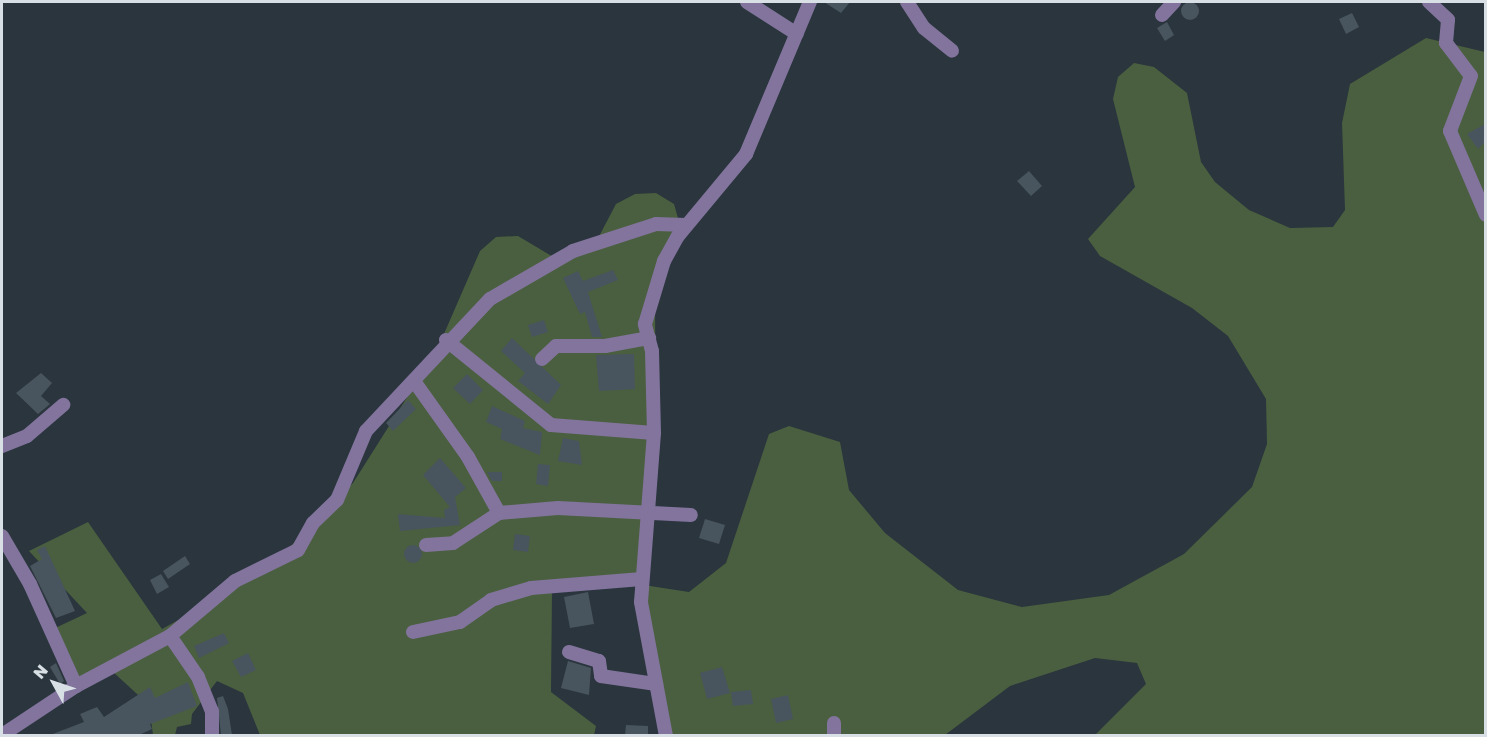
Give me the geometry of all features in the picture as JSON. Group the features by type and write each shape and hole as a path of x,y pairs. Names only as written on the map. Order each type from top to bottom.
{"street":[{"path":"747,2 796,34"},
{"path":"666,735 656,684 642,579 652,510 654,433 649,338 645,324 652,294 686,225 746,154 810,2"},
{"path":"907,2 924,28 952,51"},
{"path":"1162,15 1174,2"},
{"path":"1429,2 1448,20 1446,43 1471,76 1450,131 1485,215"},
{"path":"2,735 76,686 170,636 235,581 298,550 313,523 337,500 366,431 442,355 446,340 490,299 573,251 656,224 686,225"},
{"path":"542,359 556,346 605,346 649,338"},
{"path":"446,340 551,425 654,433"},
{"path":"414,381 468,457 499,513"},
{"path":"2,446 27,436 63,405"},
{"path":"426,545 453,543 499,513 652,510 691,515"},
{"path":"2,536 6,559 30,584 76,686"},
{"path":"413,632 460,622 491,600 531,588 642,579"},
{"path":"170,636 198,676 212,711 212,735"},
{"path":"569,651 599,662 601,676 656,684"}],"green space":[{"path":"1426,38 1485,52 1485,735 1095,735 1146,684 1137,663 1095,658 1010,686 945,735 661,735 637,584 689,592 726,563 769,434 789,426 840,442 849,490 885,533 958,590 1022,607 1109,595 1184,554 1252,487 1267,444 1266,399 1228,336 1192,308 1100,256 1088,239 1135,187 1113,99 1118,77 1134,63 1154,67 1187,93 1201,162 1215,182 1249,210 1290,228 1333,227 1345,210 1342,123 1350,84"},
{"path":"656,193 674,204 680,225 655,303 656,460 637,584 552,590 551,692 596,726 594,735 260,735 243,693 217,681 192,714 191,724 177,727 175,735 153,735 149,705 112,671 81,686 51,630 87,613 29,551 88,522 162,629 213,601 273,564 353,483 437,350 480,251 496,237 518,236 555,258 595,244 616,204 635,194"}],"building":[{"path":"824,2 850,2 841,13"},
{"path":"1190,2 1196,5 1199,11 1196,17 1190,20 1184,17 1181,11 1184,5"},
{"path":"1352,13 1359,27 1346,34 1339,19"},
{"path":"1167,22 1174,35 1165,41 1157,28"},
{"path":"1485,124 1485,142 1478,149 1467,134"},
{"path":"1029,171 1042,186 1031,196 1017,181"},
{"path":"613,270 618,280 588,292 602,337 592,337 585,312 580,314 563,278 578,271 583,281"},
{"path":"544,320 548,332 532,337 528,325"},
{"path":"512,338 561,385 548,404 518,381 525,373 501,351"},
{"path":"634,354 635,389 599,391 596,355"},
{"path":"41,373 52,383 41,396 50,404 38,414 16,393"},
{"path":"467,374 483,390 470,404 453,388"},
{"path":"408,400 416,409 393,431 386,423"},
{"path":"492,406 525,421 523,428 542,432 540,455 500,439 502,429 486,422"},
{"path":"563,438 579,441 582,465 558,461"},
{"path":"440,458 466,488 455,497 460,525 400,531 398,514 445,518 444,510 450,507 423,475"},
{"path":"538,464 550,465 548,486 536,484"},
{"path":"487,472 502,472 502,481 492,481"},
{"path":"705,519 725,525 719,544 699,538"},
{"path":"515,534 530,536 528,552 513,550"},
{"path":"413,545 419,548 422,554 419,560 413,563 407,560 404,554 407,548"},
{"path":"45,546 75,611 56,618 30,566 42,559 37,550"},
{"path":"185,556 190,564 168,579 163,571"},
{"path":"161,574 169,587 157,594 150,580"},
{"path":"588,592 594,624 570,628 564,597"},
{"path":"224,633 229,643 199,658 194,646"},
{"path":"248,653 256,670 241,677 232,661"},
{"path":"568,661 591,668 589,695 561,688"},
{"path":"56,663 64,681 60,684 50,667"},
{"path":"722,667 730,693 707,699 700,673"},
{"path":"188,682 197,706 150,724 152,729 139,735 50,735 84,722 80,714 97,707 104,717 150,687 155,698"},
{"path":"751,690 753,704 733,706 731,692"},
{"path":"788,695 793,719 776,723 771,699"},
{"path":"223,696 228,709 232,735 221,735 217,698"},
{"path":"626,725 648,726 648,735 625,735"}]}
